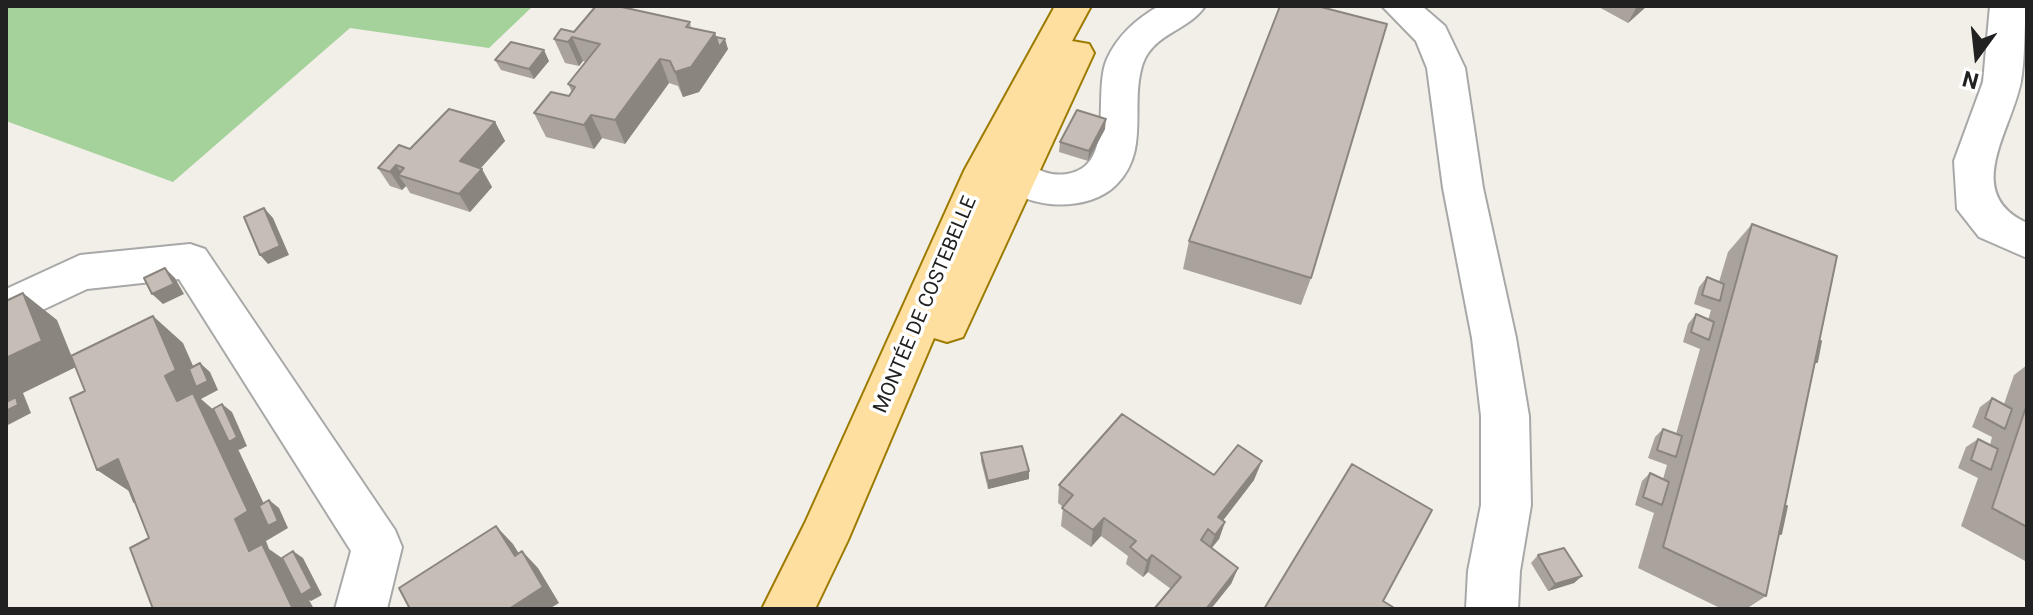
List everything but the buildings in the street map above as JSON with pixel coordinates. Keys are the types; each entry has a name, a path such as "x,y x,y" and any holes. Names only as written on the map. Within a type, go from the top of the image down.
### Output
{"main road":[{"name":"MONTÉE DE COSTEBELLE","path":"788,609 823,540 984,171 1017,104 1073,6"},
{"name":"MONTÉE DE COSTEBELLE","path":"816,609 1098,6"}],"street":[{"path":"1041,66 1038,89 1013,141 1009,158 1018,177 1039,188 1062,191 1085,185 1102,174 1116,153 1121,135 1116,96 1118,77 1126,58 1149,27 1187,6"},
{"path":"1400,6 1432,35 1446,68 1463,188 1494,338 1505,416 1506,505 1484,596"},
{"path":"2008,6 2002,82 1974,161 1978,209 1994,226 2027,241"},
{"path":"6,309 80,272 190,261 377,547 361,609"}],"green space":[{"path":"6,6 533,6 489,48 350,28 173,182 6,121"}]}
